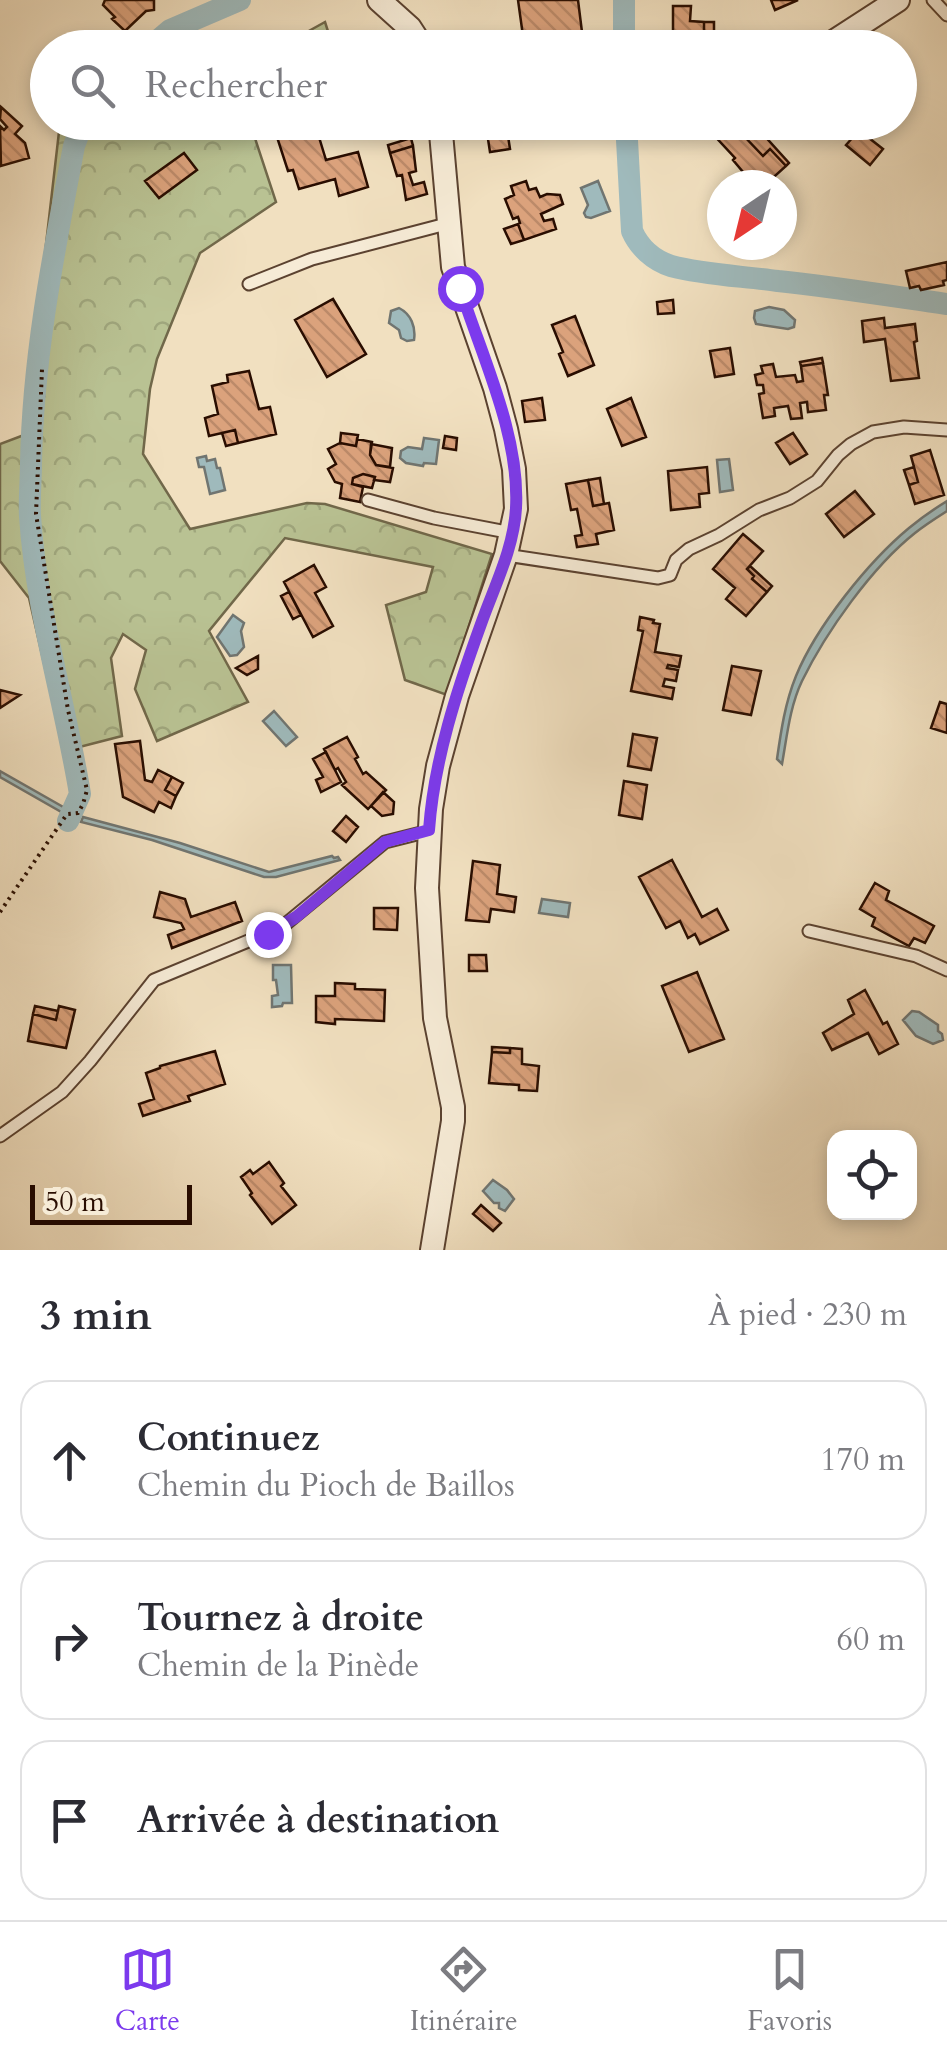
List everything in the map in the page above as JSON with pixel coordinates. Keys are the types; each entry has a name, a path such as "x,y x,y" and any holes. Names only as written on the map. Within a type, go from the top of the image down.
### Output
{"street":[{"path":"379,0 411,30"},
{"path":"852,30 898,0"},
{"path":"432,1250 453,1107 434,1018 427,888 429,830 438,766 457,696 509,544 516,510 514,469 495,388 454,267 442,140"}],"lane":[{"path":"934,0 947,15"},
{"path":"249,284 312,260 450,223"},
{"path":"368,500 509,544 658,578 670,575 676,560 689,549 759,510 790,498 816,480 838,455 873,432 904,428 947,430"},
{"path":"0,1136 62,1092 154,980 282,927 385,842 429,830"},
{"path":"808,930 916,956 947,970"}],"path":[{"path":"0,912 67,814 78,813 87,790 68,710 36,514 42,369"}],"green space":[{"path":"325,22 328,30 311,30"},
{"path":"58,140 256,140 276,202 200,253 157,359 143,454 190,529 307,503 325,504 492,554 447,695 405,680 386,605 426,592 433,567 285,538 209,631 248,702 157,741 135,689 146,650 123,634 111,658 122,736 64,751 29,598 0,561 0,444 24,435"}],"water":[{"path":"598,181 610,211 586,217 588,205 581,188"},
{"path":"769,307 784,310 795,320 794,327 756,324 755,311"},
{"path":"399,308 412,321 414,340 401,338 399,330 389,323 391,311"},
{"path":"424,438 439,440 436,464 423,466 400,458 401,451 408,447 422,449"},
{"path":"206,456 207,461 215,459 225,490 210,494 204,467 199,467 197,458"},
{"path":"729,459 733,490 720,492 717,460"},
{"path":"947,501 947,511 915,533 883,564 851,601 824,642 798,691 782,764 777,759 789,696 816,637 877,559 909,528"},
{"path":"233,615 244,623 244,647 230,656 217,637"},
{"path":"274,711 297,737 286,746 263,721"},
{"path":"0,771 65,808 63,813 0,777"},
{"path":"83,817 269,872 332,856 340,860 264,877 152,840 81,822"},
{"path":"542,899 570,903 568,917 539,913"},
{"path":"273,965 291,965 292,1003 272,1007 272,996 278,995"},
{"path":"912,1011 938,1025 943,1040 933,1044 916,1036 903,1020"},
{"path":"493,1180 514,1199 505,1211 483,1191"}],"building":[{"path":"105,0 154,0 154,10 146,11 124,30 103,5"},
{"path":"518,0 578,0 582,30 522,30"},
{"path":"771,0 798,0 775,10"},
{"path":"673,6 691,6 690,21 704,22 704,30 673,30"},
{"path":"704,22 714,22 714,30 704,30"},
{"path":"1,107 22,126 15,134 25,143 29,158 1,166 0,126 4,130 7,127 0,119"},
{"path":"278,140 320,140 326,160 358,152 368,187 339,196 335,179 299,189 293,170 288,171"},
{"path":"412,140 413,146 390,153 388,145"},
{"path":"488,140 509,140 510,149 490,152"},
{"path":"718,140 748,140 763,156 770,149 786,166 782,170 741,170"},
{"path":"748,140 768,140 789,163 786,166 770,149 763,156"},
{"path":"850,140 872,140 883,149 870,165 846,145"},
{"path":"413,146 416,171 409,173 413,185 424,182 427,194 406,200 402,175 397,176 390,153"},
{"path":"184,153 197,170 159,198 145,181"},
{"path":"526,181 529,190 536,188 540,197 560,195 563,204 541,214 544,221 553,219 556,229 524,240 518,217 513,219 505,199 514,195 511,186"},
{"path":"518,224 524,240 511,244 504,229"},
{"path":"947,262 944,285 910,288 906,271"},
{"path":"333,299 366,354 327,377 295,320"},
{"path":"673,300 674,313 658,314 657,302"},
{"path":"575,316 594,365 568,376 552,325"},
{"path":"884,318 885,328 915,324 919,378 891,381 885,339 864,342 862,321"},
{"path":"730,348 734,374 715,377 710,351"},
{"path":"822,358 823,363 801,366 800,362"},
{"path":"823,363 826,410 808,412 807,402 800,403 802,418 791,419 788,406 774,408 775,416 763,418 759,394 764,393 763,385 757,385 755,375 763,373 761,366 773,364 776,377 795,375 797,382 803,381 801,366"},
{"path":"249,371 259,409 270,407 276,434 238,443 235,430 209,436 205,418 218,414 212,386 228,382 227,375"},
{"path":"542,398 545,420 525,422 522,401"},
{"path":"631,398 646,437 622,446 607,409"},
{"path":"235,430 238,443 226,446 222,433"},
{"path":"341,433 358,435 356,446 340,443"},
{"path":"793,433 807,454 790,464 776,443"},
{"path":"445,436 457,438 456,450 443,448"},
{"path":"357,439 372,442 370,455 376,465 393,468 390,482 363,474 353,478 352,484 363,487 360,502 340,498 342,484 335,482 328,469 336,464 328,449 340,443 356,446"},
{"path":"371,444 392,448 390,467 376,465 370,455"},
{"path":"930,450 944,495 915,504 909,485 918,482 911,456"},
{"path":"707,467 709,493 699,494 700,507 671,510 668,471"},
{"path":"914,467 918,482 909,485 904,470"},
{"path":"363,474 375,477 372,488 352,484 353,478"},
{"path":"600,478 604,504 593,506 588,480"},
{"path":"588,480 593,506 609,503 614,530 596,534 598,544 577,547 575,536 582,535 577,509 571,510 566,484"},
{"path":"855,491 874,514 844,537 826,514"},
{"path":"743,534 763,551 747,569 767,592 746,616 726,599 735,588 713,569"},
{"path":"314,565 326,587 315,593 333,626 313,637 284,582"},
{"path":"750,566 772,586 767,592 752,579 754,576 747,569"},
{"path":"289,592 301,615 293,619 281,596"},
{"path":"640,617 660,624 655,652 681,656 679,667 667,668 678,670 676,681 665,679 663,686 674,688 672,699 631,691 643,631 638,630"},
{"path":"258,656 258,669 247,675 236,668"},
{"path":"732,666 761,671 751,715 723,710"},
{"path":"0,690 20,695 0,708"},
{"path":"940,702 947,704 947,733 931,728"},
{"path":"633,734 657,738 651,770 628,766"},
{"path":"347,737 363,774 366,772 386,790 368,809 342,785 346,782 324,749"},
{"path":"140,741 145,780 152,782 158,770 172,777 165,790 176,796 171,808 159,802 154,812 123,797 115,744"},
{"path":"326,752 341,782 321,792 316,780 323,777 313,759"},
{"path":"172,777 183,783 176,796 165,790"},
{"path":"624,781 647,785 642,819 619,815"},
{"path":"383,792 394,802 393,814 382,816 371,806"},
{"path":"346,816 358,827 346,842 333,831"},
{"path":"672,860 702,917 717,909 728,930 700,944 695,934 688,938 680,921 666,928 639,877"},
{"path":"473,861 500,865 497,894 516,897 514,912 491,909 489,922 466,920"},
{"path":"875,883 889,891 886,900 934,926 925,943 914,938 909,946 872,926 875,918 860,909"},
{"path":"160,892 185,899 191,917 235,902 242,921 172,948 168,935 184,929 181,923 154,917"},
{"path":"374,908 398,908 397,930 374,929"},
{"path":"469,955 486,955 487,971 469,971"},
{"path":"697,972 724,1039 689,1052 662,986"},
{"path":"335,983 355,984 355,989 385,990 384,1021 316,1022 316,996 335,996"},
{"path":"865,990 898,1044 879,1054 868,1033 832,1050 823,1033 854,1014 848,1000"},
{"path":"35,1006 58,1011 56,1020 33,1014"},
{"path":"59,1006 75,1010 66,1048 28,1041 33,1014 56,1020"},
{"path":"492,1047 510,1048 510,1053 492,1052"},
{"path":"510,1048 522,1049 522,1064 539,1066 537,1091 489,1083 492,1052 510,1053"},
{"path":"215,1051 225,1084 188,1096 190,1101 143,1116 139,1104 154,1099 146,1073"},
{"path":"269,1162 296,1205 272,1224 241,1177 250,1170 253,1174"},
{"path":"481,1205 501,1223 493,1231 473,1214"}],"waterway":[{"path":"170,30 240,0"},
{"path":"624,0 624,30"},
{"path":"68,821 80,794 38,586 30,503 40,343 76,140"},
{"path":"627,140 632,231 643,248 658,260 697,271 947,304"}],"route":[{"path":"268,934 296,917 385,842 429,830 444,743 506,555 516,510 514,469 506,430 460,288"}]}
